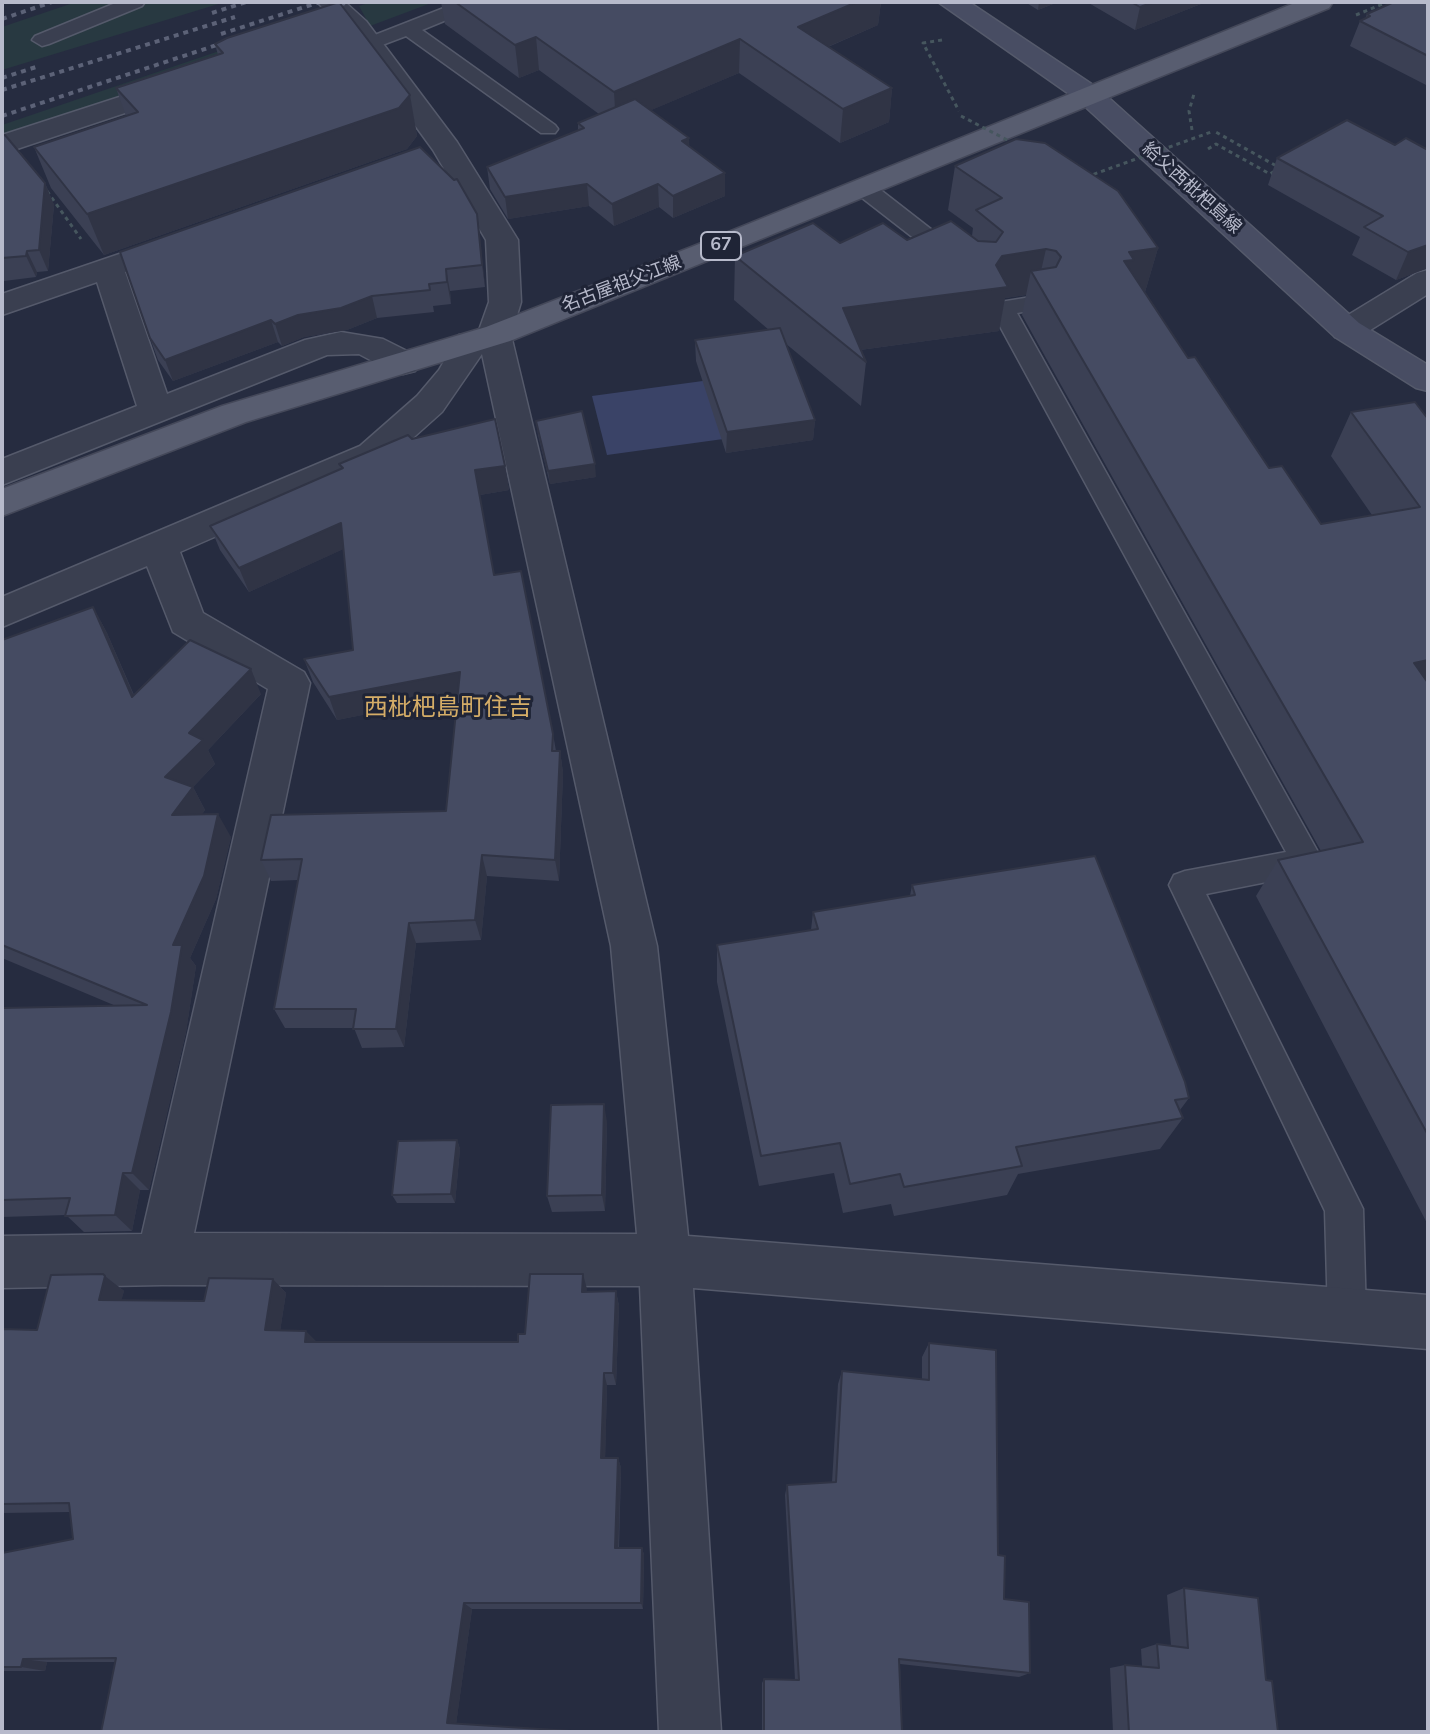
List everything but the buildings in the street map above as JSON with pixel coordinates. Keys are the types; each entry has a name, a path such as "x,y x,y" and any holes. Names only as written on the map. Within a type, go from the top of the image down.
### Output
{"main road":[{"name":"給父西枇杷島線","path":"951,2 1089,95 1347,330 1428,380"},
{"name":"名古屋祖父江線","path":"2,503 111,459 263,404 482,339 865,189 1089,95 1332,11"}],"street":[{"path":"2,613 373,454 416,420 456,375 505,302 502,240 433,153 363,36 330,2"},
{"path":"327,37 363,36"},
{"path":"7,143 210,76"},
{"path":"2,305 212,231"},
{"path":"106,269 156,412"},
{"path":"1347,330 1428,280"},
{"path":"482,339 634,946 665,1260 690,1732"},
{"path":"2,473 317,347 339,341 371,344 403,363"},
{"path":"159,546 187,622 290,683 162,1259"},
{"path":"2,1262 162,1259 665,1260 1428,1322"}],"lane":[{"path":"42,40 135,2"},
{"path":"363,36 407,28 454,10"},
{"path":"407,28 548,129"},
{"path":"865,189 969,269"},
{"path":"1037,303 1002,308 1307,861 1185,885 1344,1209 1347,1316"}],"path":[{"path":"1332,11 1388,2"},
{"path":"923,43 935,73 944,78 961,116 1014,144"},
{"path":"1195,92 1189,111 1189,126 1197,138"},
{"path":"1091,187 1081,179 1214,131 1280,168 1270,174 1216,144 1205,150 1209,155"},
{"path":"7,143 106,269"}],"shaded area":[{"path":"76,2 225,2 2,70 2,27"},
{"path":"371,2 434,2 370,26 359,6"},
{"path":"316,18 326,31 2,138 2,125"}],"water":[{"path":"747,375 767,433 607,455 592,396"}],"railway":[{"path":"2,19 52,2"},
{"path":"212,13 246,2"},
{"path":"221,34 320,2"},
{"path":"321,11 348,2"},
{"path":"2,90 235,17"},
{"path":"2,116 238,38"},
{"path":"2,78 36,67"}],"district":[{"name":"西枇杷島町住吉","path":"448,709"}]}
